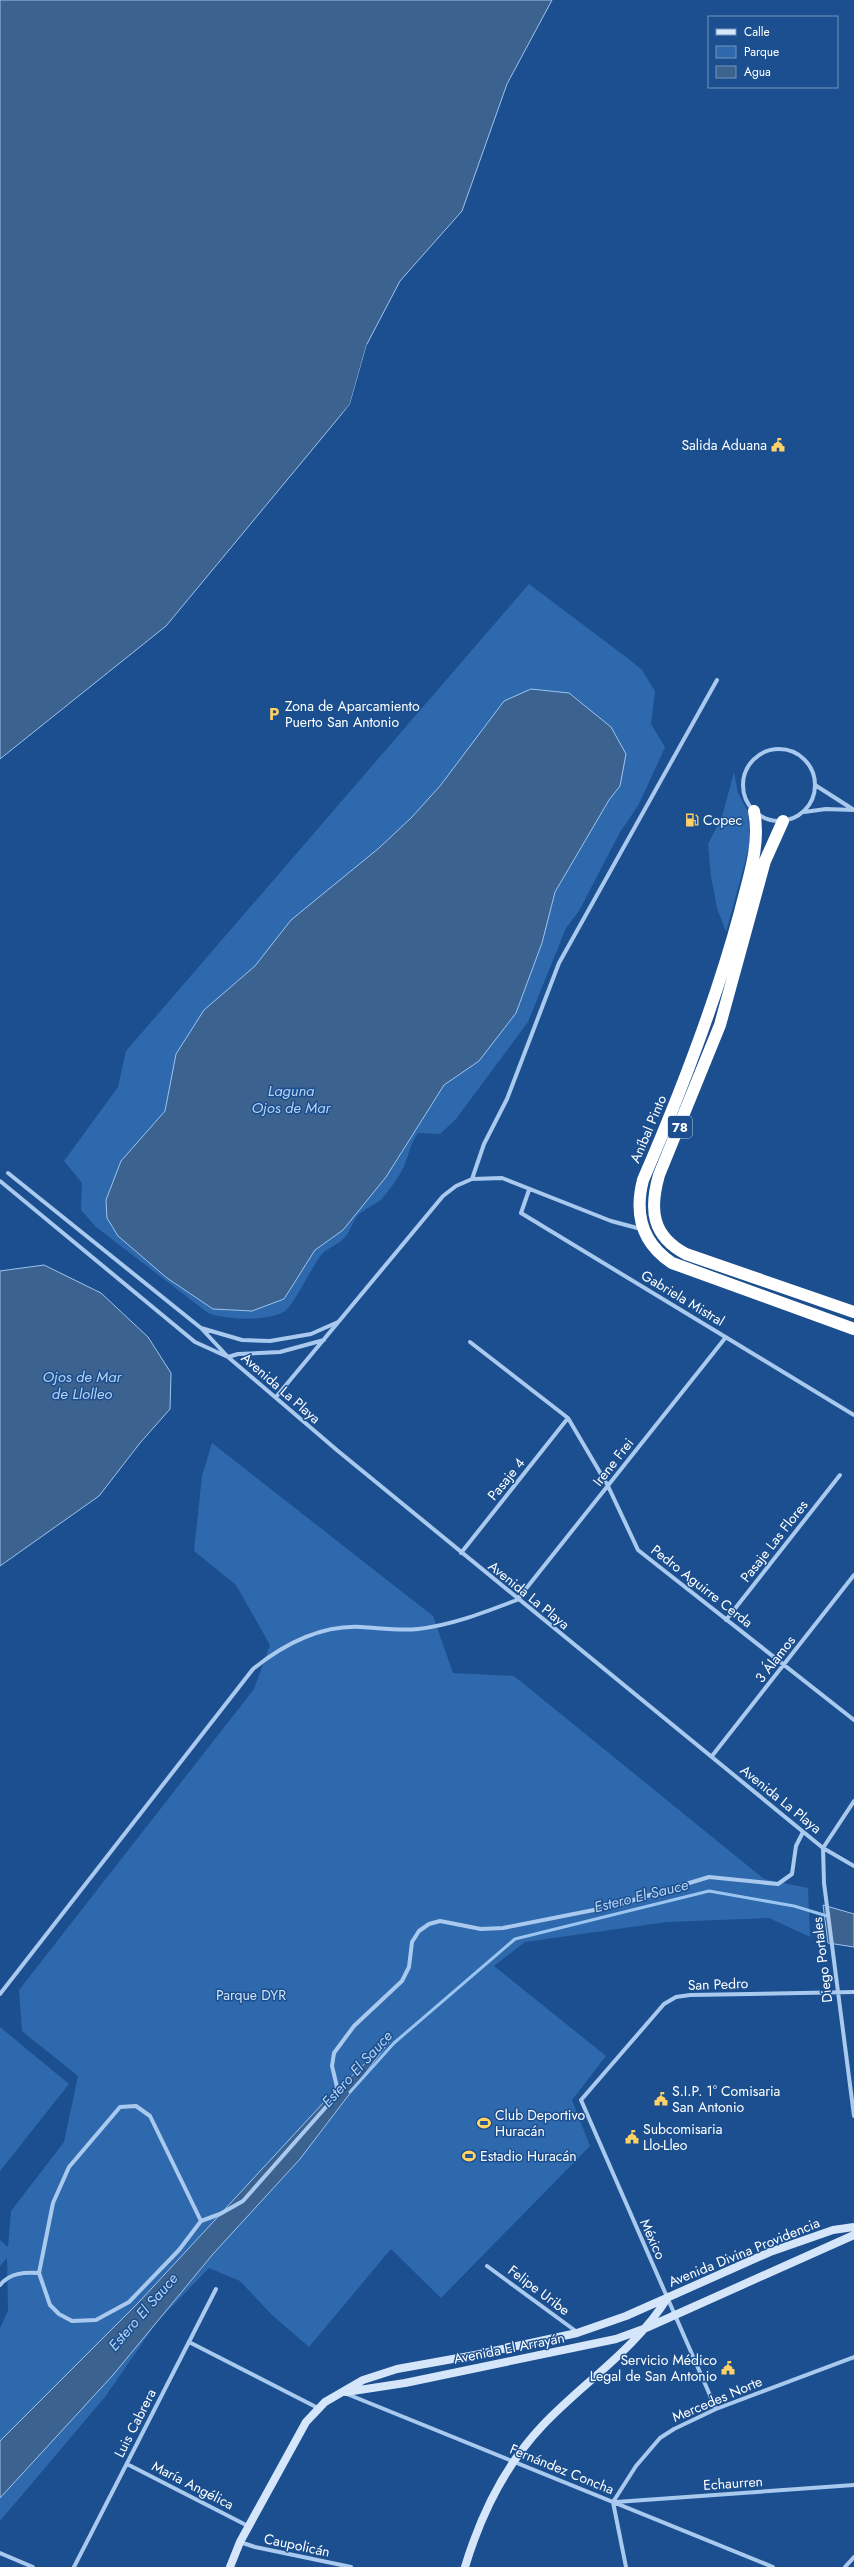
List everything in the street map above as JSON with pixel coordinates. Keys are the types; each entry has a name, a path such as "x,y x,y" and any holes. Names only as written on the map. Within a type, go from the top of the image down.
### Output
{"highway":[{"name":"Aníbal Pinto","path":"754,811 756,847 726,963 693,1060 643,1180 639,1210 642,1229 657,1251 681,1267 854,1329"},
{"name":"Aníbal Pinto","path":"782,821 765,861 720,1025 654,1192 654,1216 660,1231 671,1245 686,1254 854,1312"},
{"path":"642,1229 660,1231"}],"street":[{"path":"472,1179 484,1144 507,1099 559,963 717,680"},
{"path":"804,812 812,799 815,785 811,769 801,757 780,750 766,752 753,760 744,779 746,800 754,811 767,819 782,821 804,812 826,809 854,810"},
{"path":"815,785 854,810"},
{"path":"8,1173 201,1328 228,1337 270,1341 311,1334 340,1321"},
{"path":"276,1397 443,1196 456,1186 472,1179 502,1178 611,1221 642,1229"},
{"path":"0,1181 196,1342 228,1357 238,1354 280,1352 325,1339"},
{"name":"Gabriela Mistral","path":"530,1190 521,1213 854,1415"},
{"name":"Avenida La Playa","path":"201,1328 228,1357 338,1452 517,1600 712,1756 823,1848 854,1866"},
{"name":"Irene Frei","path":"517,1600 726,1337"},
{"name":"Pedro Aguirre Cerda","path":"470,1342 568,1418 608,1486 638,1550 854,1720"},
{"name":"Pasaje 4","path":"460,1553 568,1418"},
{"name":"Pasaje Las Flores","path":"726,1620 840,1475"},
{"name":"3 Álamos","path":"712,1756 785,1665 854,1575"},
{"path":"0,1994 253,1669 264,1660 294,1642 330,1630 360,1627 397,1630 433,1627 466,1619 517,1600"},
{"path":"823,1848 854,1801"},
{"path":"201,2221 150,2116 136,2106 120,2108 75,2159 60,2184 53,2203 39,2273 47,2300 59,2314 79,2322 96,2320 129,2302 179,2250 201,2221 220,2214 243,2201 333,2100 337,2087 332,2066 334,2053 354,2026 402,1981 409,1967 412,1942 424,1927 440,1921 481,1929 503,1928 614,1906 709,1877 778,1884 792,1874 796,1846 804,1832"},
{"name":"Diego Portales","path":"823,1848 824,1883 834,1974 854,2116"},
{"name":"San Pedro","path":"581,2100 658,2010 676,1998 836,1991 854,1992"},
{"name":"México","path":"581,2100 716,2408"},
{"name":"Avenida Divina Providencia","path":"668,2298 770,2252 833,2230 854,2227"},
{"name":"Avenida Divina Providencia","path":"675,2313 854,2235"},
{"name":"Felipe Uribe","path":"487,2266 577,2333"},
{"path":"0,2285 6,2278 12,2275 39,2273"},
{"name":"Luis Cabrera","path":"74,2567 216,2289"},
{"path":"465,2567 485,2512 512,2461 543,2425 646,2328 668,2298"},
{"name":"Avenida El Arrayán","path":"230,2567 248,2526 306,2422 318,2408 343,2392 363,2380 385,2372 475,2355 577,2333 626,2316 668,2298"},
{"name":"Avenida El Arrayán","path":"343,2392 405,2383 600,2344 646,2328 675,2313"},
{"path":"189,2342 318,2408"},
{"name":"Mercedes Norte","path":"613,2502 636,2466 660,2438 691,2420 716,2408 854,2357"},
{"name":"Fernández Concha","path":"343,2392 773,2567"},
{"name":"María Angélica","path":"127,2464 248,2526"},
{"name":"Echaurren","path":"613,2502 854,2485"},
{"path":"613,2502 626,2567"},
{"name":"Caupolicán","path":"240,2542 255,2547 351,2567"},
{"path":"0,2553 33,2567"},
{"path":"845,2567 854,2557"}],"green space":[{"name":"Laguna Ojos de Mar","path":"529,584 642,670 655,691 651,724 665,747 639,804 619,834 579,911 566,928 528,1022 456,1119 440,1134 418,1133 403,1168 388,1192 380,1201 357,1216 343,1240 321,1255 293,1302 285,1311 278,1315 247,1319 225,1317 208,1313 96,1227 81,1210 82,1183 64,1161 118,1087 126,1051"},
{"path":"734,772 738,793 748,812 750,844 726,932 717,908 711,876 708,844 722,817"},
{"name":"Parque DYR","path":"212,1443 433,1616 453,1673 514,1676 764,1879 808,1888 810,1937 769,1918 667,1922 525,1942 494,1966 606,2056 572,2100 590,2146 441,2298 391,2249 309,2347 272,2315 240,2281 209,2268 157,2322 105,2397 0,2521 0,2328 8,2311 7,2258 0,2266 0,2240 8,2247 11,2211 64,2142 78,2076 22,2031 19,1990 254,1689 270,1645 236,1585 194,1551 202,1476"},
{"path":"0,2027 69,2084 0,2171"}],"water":[{"path":"0,0 552,0 507,84 462,211 400,281 367,344 350,404 166,626 0,759"},
{"name":"Laguna Ojos de Mar","path":"531,689 569,693 611,727 626,754 620,786 609,800 555,892 542,943 516,1013 479,1061 444,1085 386,1177 343,1230 315,1250 284,1299 252,1311 213,1309 167,1278 118,1236 107,1218 106,1200 121,1161 165,1111 176,1054 204,1010 255,966 291,920 379,848 411,818 440,786 504,701"},
{"name":"Ojos de Mar de Llolleo","path":"44,1265 101,1293 148,1337 171,1373 170,1409 140,1443 99,1496 0,1566 0,1271"},
{"path":"823,1905 854,1914 854,1947 828,1943"},
{"path":"392,2038 300,2159 213,2254 113,2375 0,2498 0,2441 140,2301 324,2102"}],"pier":[{"path":"367,344 369,345 352,405 322,441 350,404"}],"waterway":[{"name":"Estero El Sauce","path":"350,2092 394,2043 515,1939 709,1891 794,1906 827,1916"}],"place":[{"name":"Salida Aduana","path":"778,445"},
{"name":"Zona de Aparcamiento Puerto San Antonio","path":"274,714"},
{"name":"Copec","path":"692,820"},
{"name":"S.I.P. 1° Comisaria San Antonio","path":"661,2099"},
{"name":"Club Deportivo Huracán","path":"484,2123"},
{"name":"Subcomisaria Llo-Lleo","path":"632,2137"},
{"name":"Estadio Huracán","path":"469,2156"},
{"name":"Servicio Médico Legal de San Antonio","path":"728,2368"}]}
